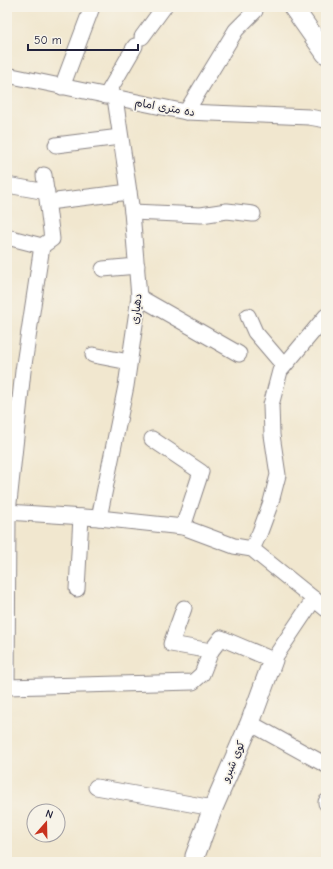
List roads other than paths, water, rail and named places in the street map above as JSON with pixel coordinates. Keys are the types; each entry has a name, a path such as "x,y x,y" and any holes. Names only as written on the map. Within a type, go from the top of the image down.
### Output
{"street":[{"path":"62,87 92,7"},
{"path":"110,97 139,42 164,7"},
{"path":"293,7 326,54"},
{"path":"186,112 236,30 254,11"},
{"name":"ده متری امام","path":"7,75 186,112 309,117 326,120"},
{"name":"دهیاری","path":"99,518 126,386 139,297 132,212 120,137 110,97"},
{"path":"56,145 120,137"},
{"path":"44,175 52,239 42,246 23,370 8,512 7,687 193,682 202,674 211,651 222,638 274,660 314,599"},
{"path":"7,185 47,197 129,192"},
{"path":"132,212 201,215 226,211 253,214"},
{"path":"7,237 42,246"},
{"path":"103,269 137,266"},
{"path":"139,297 239,354"},
{"path":"248,316 255,332 284,366"},
{"path":"252,548 260,532 271,502 278,475 272,435 271,405 280,372 326,316"},
{"path":"93,355 129,362"},
{"path":"152,439 201,472 183,527"},
{"path":"8,512 99,518 183,527 234,546 252,548 326,609"},
{"path":"77,589 81,517"},
{"path":"184,608 171,644 211,651"},
{"name":"کوی شبرو","path":"195,862 195,856 213,808 250,723 274,660"},
{"path":"250,723 326,765"},
{"path":"96,787 213,808"}]}
